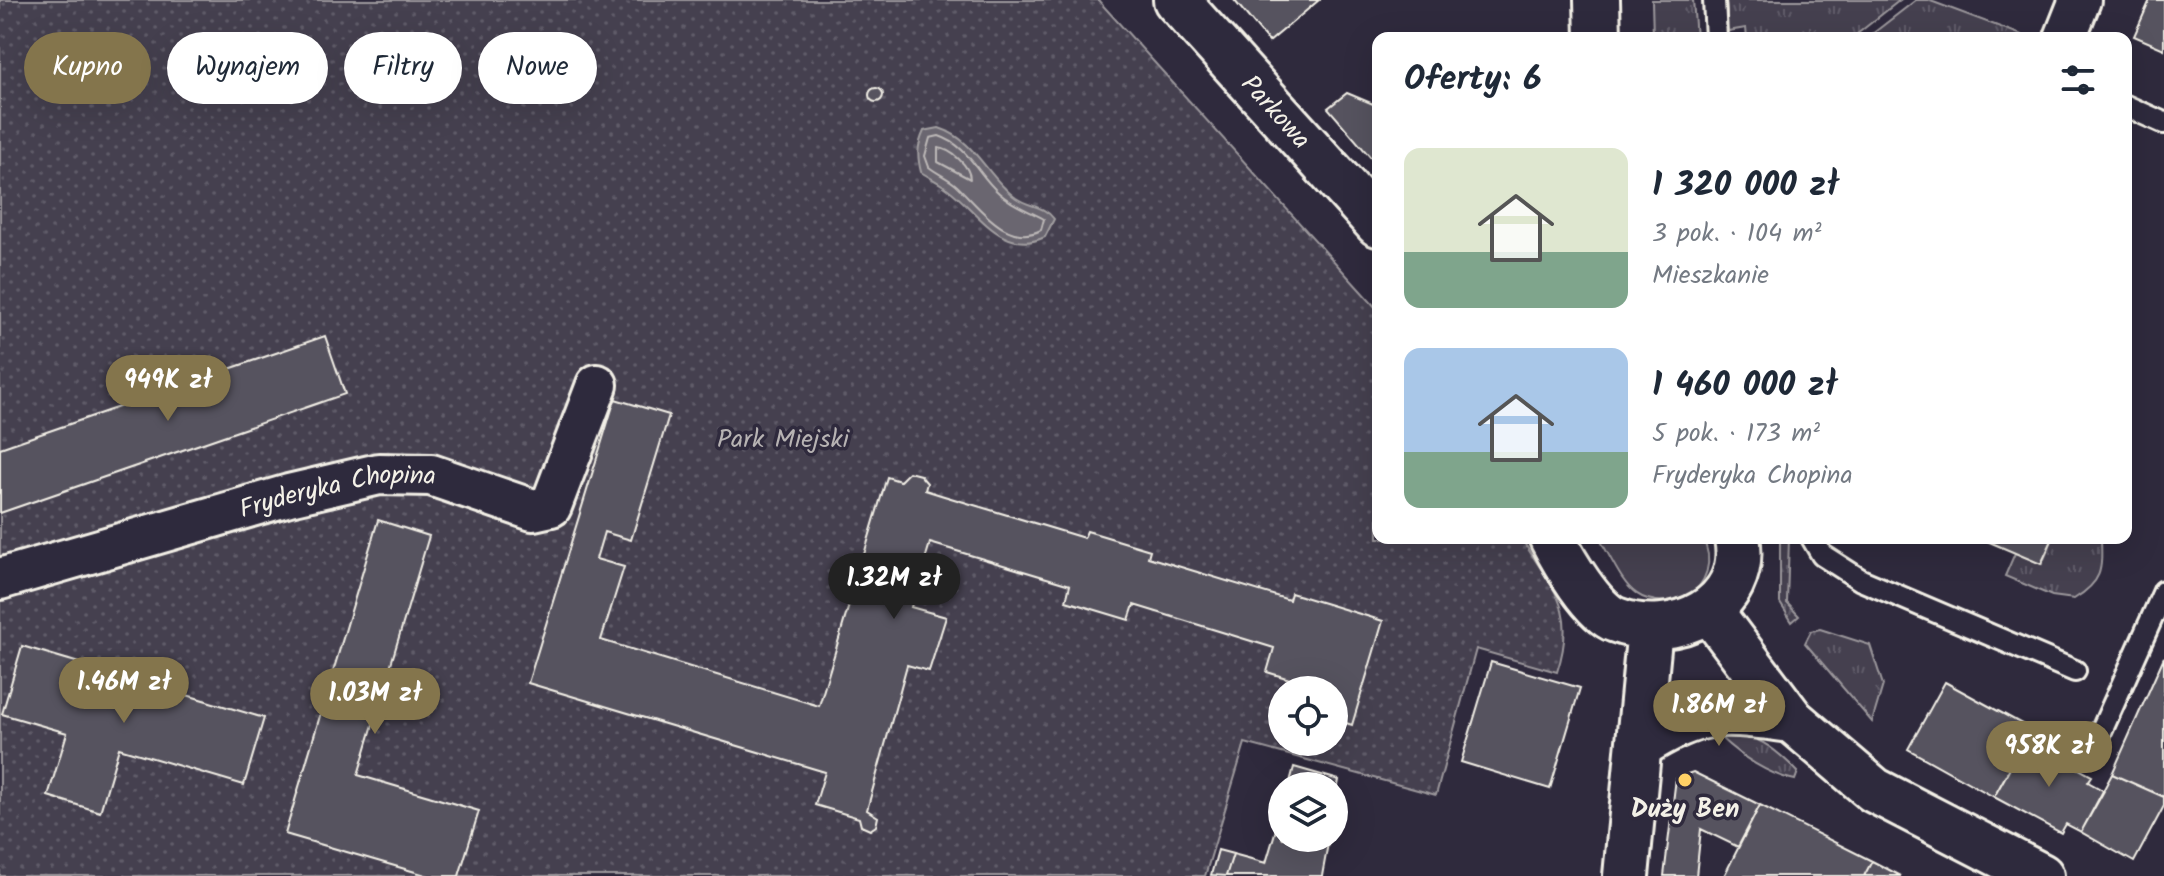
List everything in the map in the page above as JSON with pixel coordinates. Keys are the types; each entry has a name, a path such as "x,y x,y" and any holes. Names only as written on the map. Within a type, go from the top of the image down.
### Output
{"street":[{"name":"Parkowa","path":"1176,0 1372,217"},
{"path":"1597,0 1598,32"},
{"path":"2067,32 2080,0"},
{"name":"Fryderyka Chopina","path":"0,579 289,495 379,474 431,475 533,510 551,506 597,385"},
{"path":"1556,544 1591,598 1613,620 1650,628 1684,623 1710,611 1722,601 1735,573 1737,544"},
{"path":"1710,611 1792,720 1874,790 2041,876"},
{"path":"1626,876 1650,628"},
{"path":"1639,746 1679,722 1704,714 1733,713 1792,720"}],"lane":[{"path":"1714,0 1716,32"},
{"path":"2132,109 2164,123"},
{"path":"1816,544 1822,555 1861,580 2075,671"},
{"path":"2096,743 2164,591"}],"green space":[{"name":"Park Miejski","path":"0,0 1098,0 1372,303 1372,544 1525,544 1552,586 1563,615 1563,650 1557,672 1476,649 1436,795 1293,756 1348,756 1348,676 1268,676 1268,749 1245,743 1205,876 0,876"},
{"path":"1652,0 1693,0 1696,32 1653,32"},
{"path":"1726,0 1900,0 1860,32 1746,32 1746,28 1728,31"},
{"path":"1916,0 1928,0 2014,32 1875,32"},
{"path":"1602,544 1706,546 1707,572 1699,587 1685,599 1666,602 1651,600 1640,596 1622,578"},
{"path":"1780,544 1789,544 1787,603 1799,616 1792,622 1780,603"},
{"path":"2050,544 2101,544 2099,574 2084,593 2074,599 2052,596 2005,576 2015,553 2042,564"},
{"path":"1820,629 1870,645 1883,685 1872,722 1805,643 1811,631"},
{"path":"1720,728 1754,738 1771,748 1798,772 1795,780 1775,774 1746,758 1721,738"}],"water":[{"path":"939,128 972,150 1016,198 1041,209 1054,219 1045,237 1030,242 1003,236 948,189 921,172 918,151 924,131"}],"building":[{"path":"1234,0 1319,0 1269,42"},
{"path":"2150,0 2164,0 2164,49 2134,36"},
{"path":"876,88 883,95 876,102 869,95"},
{"path":"1347,93 1372,103 1372,159 1328,108"},
{"path":"325,336 345,394 0,513 0,448"},
{"path":"615,399 669,415 631,540 604,532 596,559 624,567 601,640 819,706 887,477 900,481 909,472 920,475 927,483 925,490 944,496 1084,538 1087,531 1150,550 1148,557 1289,600 1291,593 1383,621 1352,725 1348,724 1348,676 1280,676 1267,672 1274,648 1134,605 1129,620 1066,601 1070,585 930,543 911,607 946,617 929,671 907,665 867,810 878,817 876,826 870,830 861,826 859,818 815,805 825,772 528,683"},
{"path":"378,520 429,536 358,775 479,811 459,876 429,876 285,834"},
{"path":"1994,544 2050,544 2041,564"},
{"path":"22,646 264,718 244,785 119,748 100,812 48,796 67,733 2,714"},
{"path":"2164,657 2164,797 2112,774"},
{"path":"1491,662 1580,688 1550,789 1461,762"},
{"path":"1945,682 2031,729 1994,797 1908,749"},
{"path":"2026,740 2092,776 2088,782 2104,791 2081,832 2066,824 2061,833 1994,797"},
{"path":"1294,767 1311,772 1293,772"},
{"path":"1693,772 1760,805 1738,847 1701,829 1696,876 1664,876 1676,778"},
{"path":"2112,774 2164,797 2164,806 2134,862 2081,832"},
{"path":"1760,805 1872,861 1864,876 1724,876"},
{"path":"1218,850 1233,854 1226,876 1211,875"},
{"path":"1269,852 1326,852 1322,876 1226,876 1233,854 1266,863"},
{"path":"1872,861 1901,876 1864,876"}],"place":[{"name":"Duży Ben","path":"1685,780"}]}
